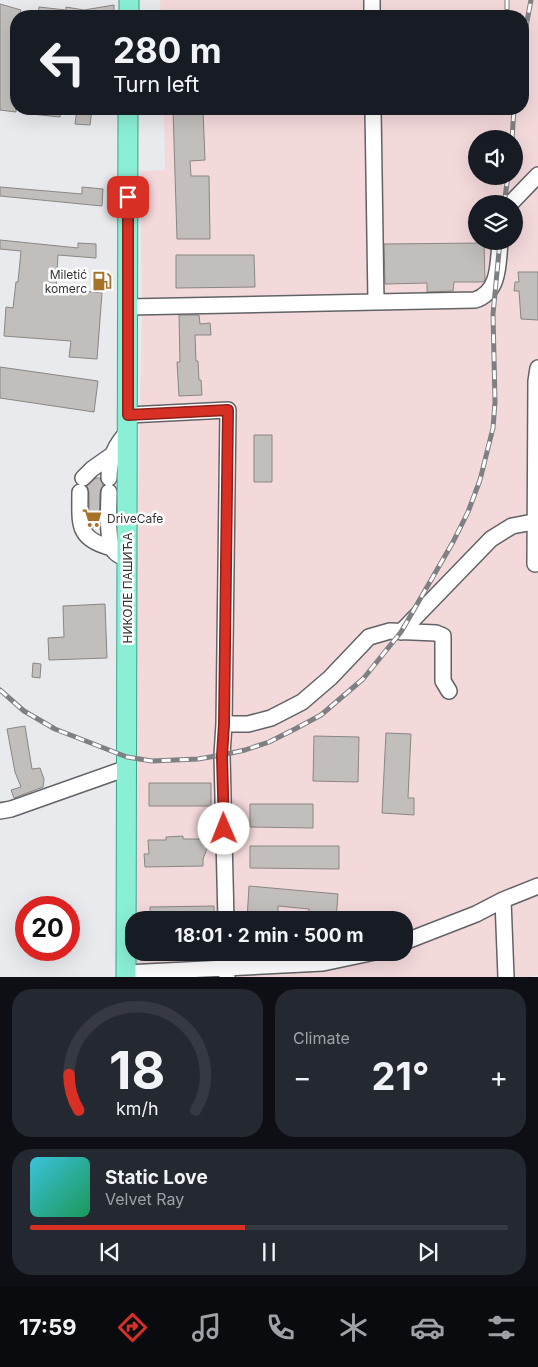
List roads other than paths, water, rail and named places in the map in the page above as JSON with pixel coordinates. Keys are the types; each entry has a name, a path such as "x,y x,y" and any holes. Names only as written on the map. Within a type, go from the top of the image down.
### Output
{"main road":[{"name":"НИКОЛЕ ПАШИЋА","path":"126,975 127,768 120,554 128,423 128,115"}],"street":[{"path":"373,115 376,302"},
{"path":"519,195 538,175"},
{"path":"128,307 475,300 483,298 490,290 497,276 499,250"},
{"path":"535,564 537,521 536,381 538,368"},
{"path":"120,554 109,533 109,485 112,455 128,423 228,410 222,756 226,911"},
{"path":"112,455 92,469 82,485 80,521 83,532 93,541 120,554"},
{"path":"401,632 491,539 512,526 537,521"},
{"path":"224,724 248,724 271,718 302,702 330,678 369,637 390,631 436,633 443,636 443,682 449,691"},
{"path":"0,811 127,768"},
{"path":"413,938 476,914 503,900 538,886"},
{"path":"503,900 506,977"},
{"path":"126,975 227,972 332,961"}],"railway":[{"path":"507,0 507,10"},
{"path":"529,11 531,0"},
{"path":"513,130 514,115"},
{"path":"505,195 507,185"},
{"path":"0,690 24,711 55,729 127,757 152,761 198,759 245,750 269,742 321,715 363,679 401,632 453,542 468,512 480,480 493,428 495,402 493,314 499,250"}],"place":[{"name":"Miletić komerc","path":"102,281"},
{"name":"DriveCafe","path":"92,518"}]}
